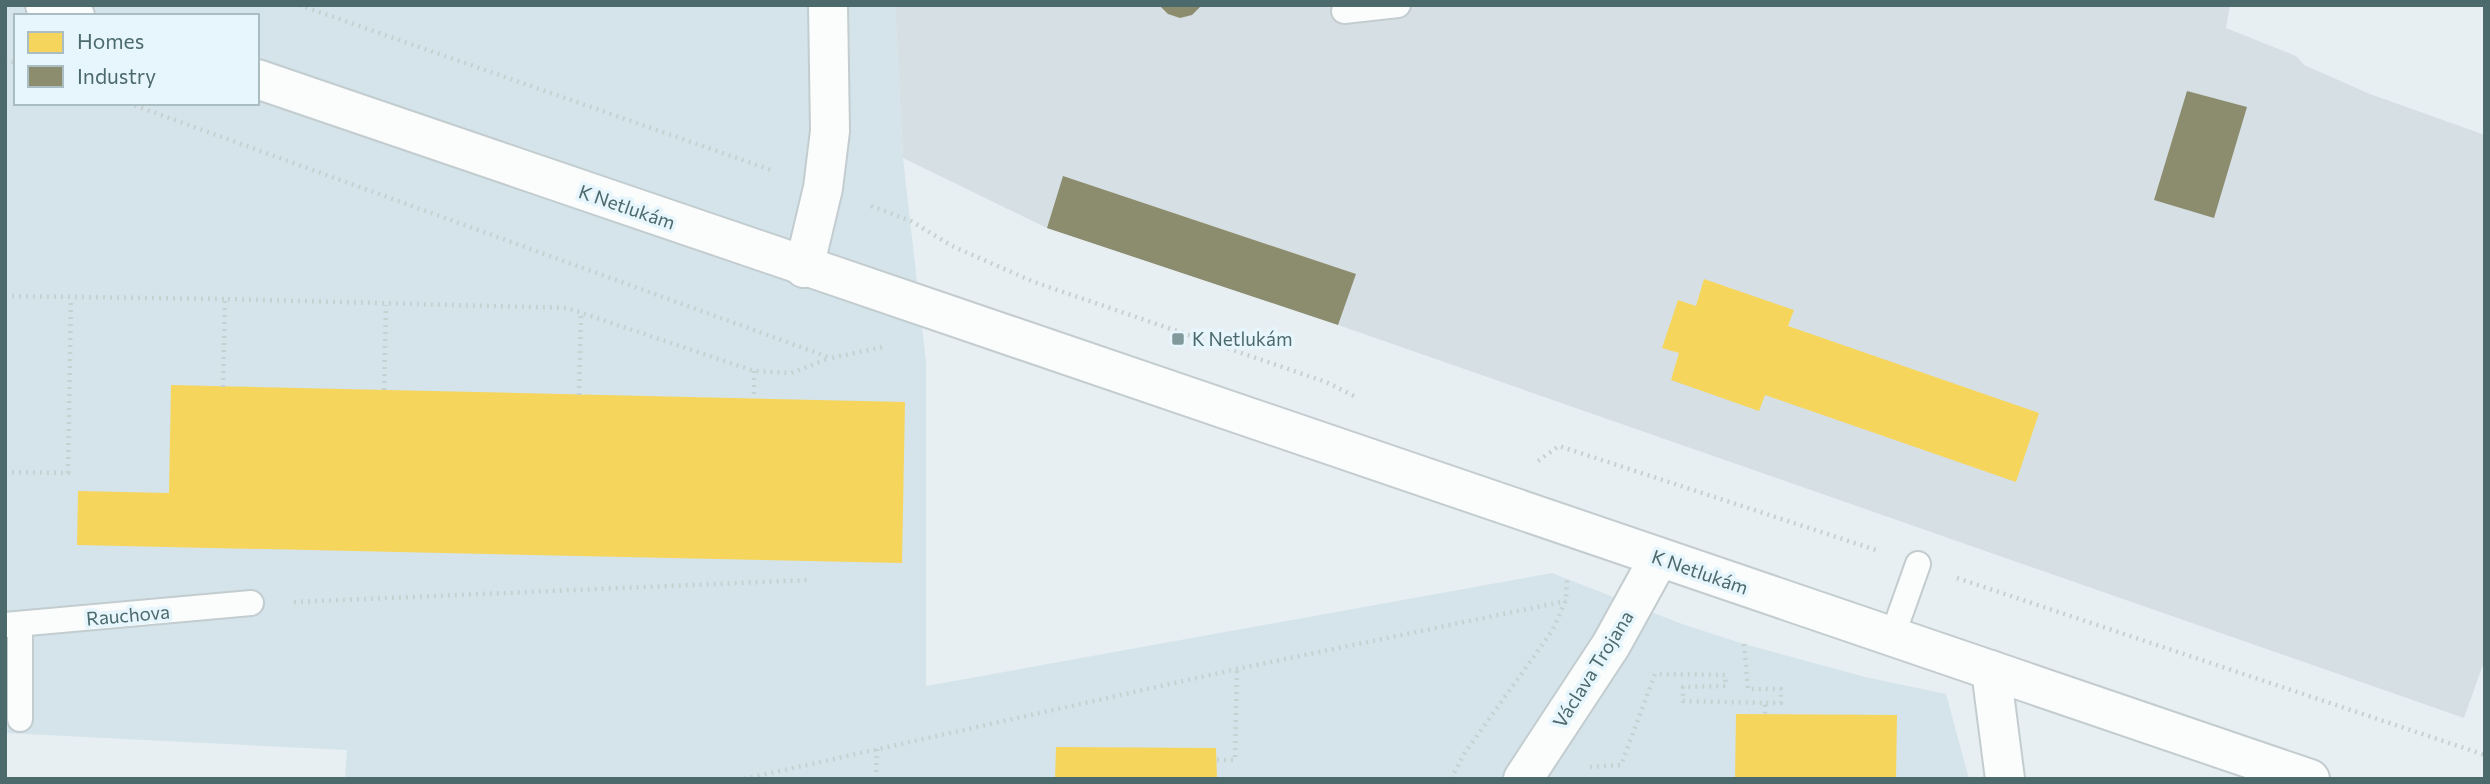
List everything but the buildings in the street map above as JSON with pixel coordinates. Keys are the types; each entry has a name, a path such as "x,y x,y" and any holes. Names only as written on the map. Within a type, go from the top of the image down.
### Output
{"street":[{"path":"45,5 70,14"},
{"path":"804,268 823,188 830,131 828,5"},
{"name":"K Netlukám","path":"259,80 804,268 2310,779"},
{"name":"Václava Trojana","path":"1523,779 1611,645 1660,558"},
{"path":"1991,670 2005,779"}],"lane":[{"path":"1344,11 1398,5"},
{"path":"1892,638 1918,564"},
{"name":"Rauchova","path":"13,625 251,603"},
{"path":"13,625 20,719"}],"path":[{"path":"299,5 911,220 952,246 1034,282 1326,383 1362,400"},
{"path":"134,105 831,358"},
{"path":"5,296 567,308 754,371 792,373 831,358 891,345"},
{"path":"5,472 68,473 71,298"},
{"path":"223,387 225,299"},
{"path":"384,390 386,305"},
{"path":"579,395 581,313"},
{"path":"754,371 754,399"},
{"path":"1532,465 1559,446 2485,755"},
{"path":"1451,779 1464,754 1552,631 1566,600 1567,574"},
{"path":"251,603 808,580"},
{"path":"744,779 1237,668 1566,600"},
{"path":"1587,768 1621,765 1656,674 1725,675 1726,686 1683,687 1683,701 1781,703 1780,689 1748,689 1744,644"},
{"path":"1217,760 1235,760 1237,668"},
{"path":"1765,703 1765,714"},
{"path":"876,779 877,748"}],"shaded area":[{"path":"5,5 895,5 903,158 926,362 926,686 1552,573 1682,624 1744,644 1865,677 1946,694 1969,779 345,779 347,750 5,733"},
{"path":"895,5 2230,5 2226,28 2296,56 2304,65 2370,94 2485,135 2485,659 2464,718 1338,325 1047,228 903,158"}],"place":[{"name":"K Netlukám","path":"1178,339"}]}
